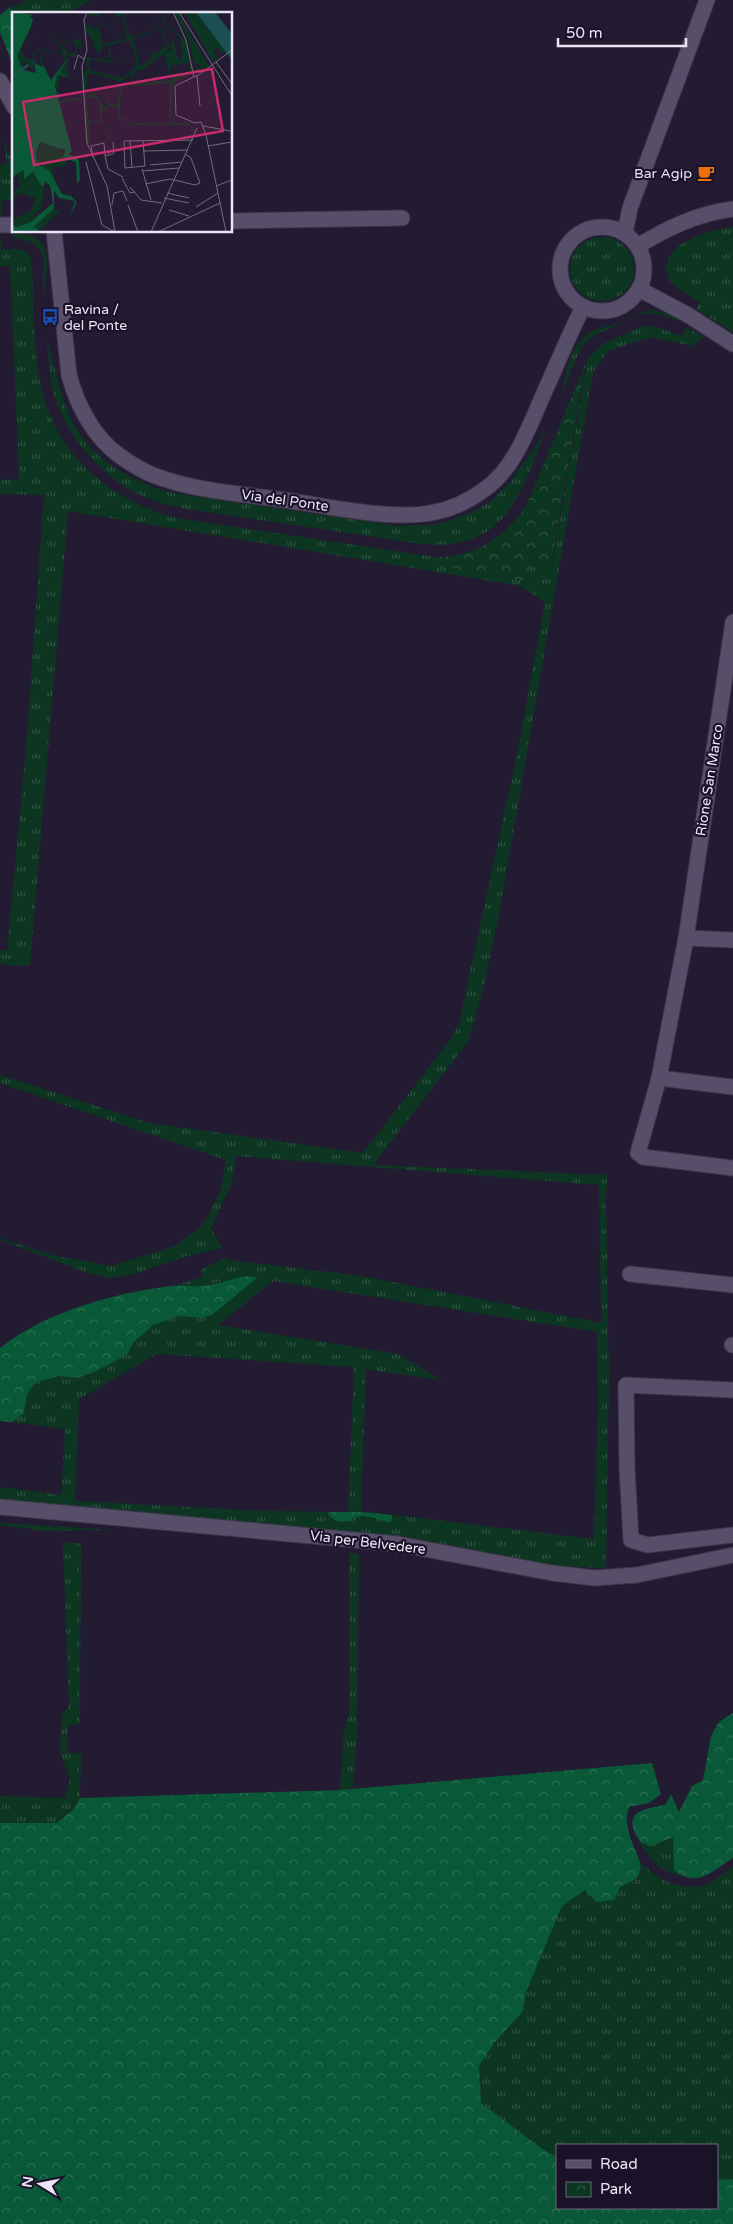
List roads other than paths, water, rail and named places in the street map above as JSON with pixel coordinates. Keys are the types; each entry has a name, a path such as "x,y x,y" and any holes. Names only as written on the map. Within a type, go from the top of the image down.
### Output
{"street":[{"path":"626,233 630,208 707,0"},
{"path":"0,81 12,103"},
{"path":"638,246 666,229 691,218 733,209"},
{"path":"232,221 402,218"},
{"path":"607,226 626,233 638,246 643,260 644,274 639,289 628,302 608,311 595,311 583,307 570,298 560,279 560,260 564,250 574,237 588,228 607,226"},
{"name":"Via del Ponte","path":"54,232 68,375 82,410 105,443 134,465 152,475 173,481 332,507 406,515 430,513 450,508 487,488 504,471 522,443 583,307"},
{"path":"639,289 688,315 733,344"},
{"name":"Rione San Marco","path":"733,622 686,938 659,1078 638,1153 643,1156 733,1168"},
{"path":"686,938 733,940"},
{"path":"659,1078 733,1087"},
{"path":"630,1274 733,1285"},
{"path":"733,1390 626,1385 627,1468 631,1540 648,1545 733,1535"},
{"name":"Via per Belvedere","path":"0,1507 398,1544 552,1573 595,1578 637,1575 733,1555"}],"place":[{"name":"Bar Agip","path":"706,173"},
{"name":"Ravina / del Ponte","path":"50,317"}]}
